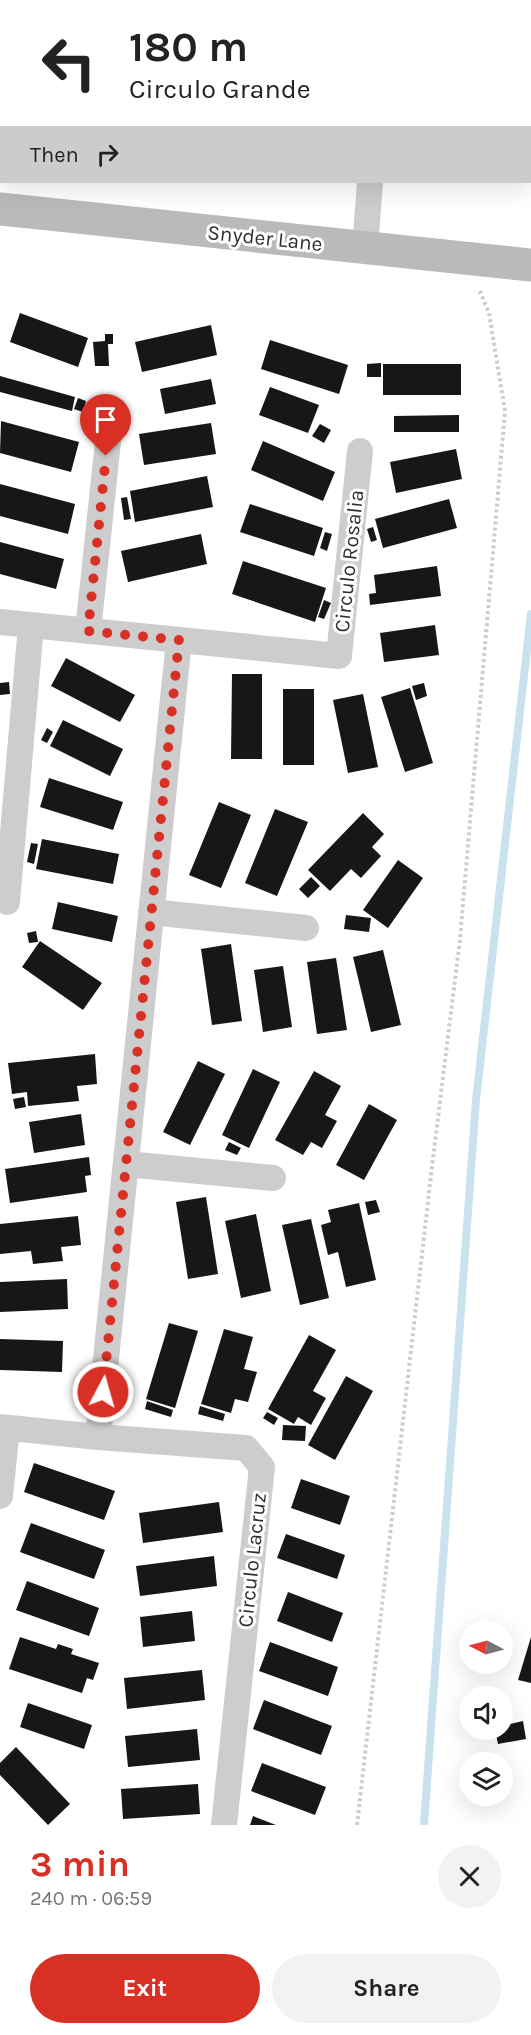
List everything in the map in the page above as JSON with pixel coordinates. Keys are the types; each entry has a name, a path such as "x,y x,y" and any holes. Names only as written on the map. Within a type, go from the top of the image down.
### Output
{"street":[{"path":"365,249 370,183"},
{"name":"Snyder Lane","path":"0,209 519,264"},
{"path":"88,631 111,413"},
{"name":"Circulo Rosalia","path":"179,640 339,656 360,451"},
{"path":"0,622 179,640 98,1437"},
{"path":"7,902 32,625"},
{"path":"151,912 306,928"},
{"path":"126,1164 273,1179"},
{"path":"0,1496 3,1428"},
{"name":"Circulo Lacruz","path":"3,1428 246,1448 262,1467 224,1825"}],"path":[{"path":"357,1825 460,939 505,411 489,313 465,259"}],"building":[{"path":"20,313 88,338 78,367 10,342"},
{"path":"211,325 217,355 142,372 135,342"},
{"path":"105,334 113,334 113,344 108,344 109,366 95,366 93,342 105,341"},
{"path":"270,340 348,365 339,394 261,369"},
{"path":"381,363 381,377 367,377 367,364"},
{"path":"383,364 461,364 461,395 383,395"},
{"path":"0,376 75,397 72,411 0,392"},
{"path":"211,379 216,404 165,414 160,389"},
{"path":"270,387 319,405 308,433 259,415"},
{"path":"78,398 86,401 83,412 74,409"},
{"path":"459,415 459,432 394,432 394,416"},
{"path":"1,421 79,442 71,472 0,453"},
{"path":"211,423 216,454 144,465 139,434"},
{"path":"320,424 331,430 324,443 312,436"},
{"path":"263,441 335,472 323,501 251,470"},
{"path":"456,449 462,479 396,493 390,462"},
{"path":"207,476 213,507 135,522 130,491"},
{"path":"0,484 75,504 68,534 0,516"},
{"path":"127,497 131,519 124,520 121,498"},
{"path":"449,499 457,528 383,548 375,519"},
{"path":"250,504 323,528 314,556 240,532"},
{"path":"373,527 377,540 371,542 367,529"},
{"path":"325,532 332,534 327,551 320,548"},
{"path":"201,534 207,564 128,582 121,551"},
{"path":"0,542 64,559 56,589 0,574"},
{"path":"243,561 326,588 315,622 232,594"},
{"path":"437,566 441,596 370,605 369,594 376,593 374,575"},
{"path":"324,600 331,603 324,619 318,617"},
{"path":"435,625 439,655 384,662 380,633"},
{"path":"66,658 135,695 120,722 51,686"},
{"path":"232,674 262,674 262,759 231,759"},
{"path":"9,682 10,694 0,695 0,683"},
{"path":"424,683 427,696 416,700 412,686"},
{"path":"410,688 433,763 405,772 381,697"},
{"path":"283,689 314,689 314,765 283,765"},
{"path":"363,694 378,767 348,773 333,700"},
{"path":"63,720 123,749 110,776 50,746"},
{"path":"47,728 53,732 47,743 41,740"},
{"path":"49,778 123,802 113,830 40,807"},
{"path":"219,802 251,815 221,888 189,875"},
{"path":"275,809 308,822 277,896 245,883"},
{"path":"363,813 384,834 372,847 381,856 361,878 351,869 330,891 308,870"},
{"path":"42,839 119,854 113,884 36,869"},
{"path":"31,843 38,844 34,864 27,862"},
{"path":"398,860 423,878 388,928 363,910"},
{"path":"311,877 320,886 308,898 299,889"},
{"path":"58,902 118,916 112,942 52,929"},
{"path":"346,915 371,918 369,932 344,929"},
{"path":"36,931 38,942 29,943 27,933"},
{"path":"40,941 102,983 83,1010 22,967"},
{"path":"231,944 242,1021 212,1025 201,949"},
{"path":"383,950 401,1025 371,1032 353,957"},
{"path":"336,958 347,1030 317,1034 307,962"},
{"path":"283,966 292,1027 263,1032 254,970"},
{"path":"95,1054 97,1084 77,1086 79,1101 28,1106 27,1092 12,1094 8,1063"},
{"path":"198,1061 225,1074 190,1145 163,1132"},
{"path":"253,1069 280,1082 249,1148 222,1135"},
{"path":"314,1071 341,1086 325,1115 337,1121 322,1148 311,1142 303,1155 275,1140"},
{"path":"24,1097 26,1107 15,1109 13,1099"},
{"path":"369,1104 397,1120 364,1180 336,1165"},
{"path":"81,1114 85,1145 34,1153 29,1122"},
{"path":"229,1142 241,1148 237,1155 225,1150"},
{"path":"89,1157 91,1175 85,1176 87,1192 10,1203 5,1169"},
{"path":"206,1197 218,1274 188,1279 176,1202"},
{"path":"376,1200 380,1212 368,1215 365,1202"},
{"path":"359,1203 376,1280 346,1287 338,1252 328,1255 321,1225 331,1222 328,1210"},
{"path":"256,1214 271,1291 241,1298 225,1221"},
{"path":"78,1216 81,1245 61,1247 63,1261 33,1264 31,1251 0,1254 0,1224"},
{"path":"311,1219 329,1298 300,1305 282,1225"},
{"path":"67,1279 68,1309 0,1312 0,1282"},
{"path":"169,1323 198,1331 175,1408 146,1399"},
{"path":"224,1329 253,1337 244,1369 257,1372 248,1402 235,1399 231,1413 201,1404"},
{"path":"309,1335 336,1350 313,1391 326,1398 311,1425 298,1417 294,1424 268,1409"},
{"path":"0,1339 63,1341 62,1372 0,1370"},
{"path":"346,1376 373,1391 335,1460 308,1445"},
{"path":"147,1401 173,1410 171,1417 145,1409"},
{"path":"200,1406 225,1414 223,1421 198,1414"},
{"path":"267,1412 278,1418 274,1425 263,1418"},
{"path":"283,1425 306,1426 305,1441 282,1440"},
{"path":"34,1463 115,1491 104,1520 24,1492"},
{"path":"301,1479 350,1496 340,1525 291,1508"},
{"path":"219,1502 223,1532 143,1543 139,1513"},
{"path":"31,1523 105,1550 94,1579 20,1552"},
{"path":"286,1534 345,1555 337,1579 277,1558"},
{"path":"214,1556 217,1586 140,1596 136,1566"},
{"path":"27,1581 99,1608 89,1636 16,1610"},
{"path":"288,1592 343,1613 332,1642 277,1621"},
{"path":"192,1611 195,1641 143,1647 140,1617"},
{"path":"20,1637 56,1649 58,1644 73,1649 71,1654 99,1663 93,1680 87,1678 82,1693 9,1669"},
{"path":"531,1637 531,1683 518,1680"},
{"path":"270,1642 338,1667 328,1696 259,1671"},
{"path":"202,1670 205,1700 127,1709 124,1678"},
{"path":"264,1700 332,1726 321,1755 253,1729"},
{"path":"28,1703 92,1725 84,1749 20,1727"},
{"path":"523,1721 526,1739 498,1744 497,1740 513,1740 513,1723"},
{"path":"197,1729 200,1760 128,1767 125,1736"},
{"path":"16,1747 70,1804 48,1825 0,1775 0,1763"},
{"path":"262,1763 326,1787 315,1815 251,1791"},
{"path":"198,1784 200,1814 123,1819 121,1789"},
{"path":"253,1816 276,1825 250,1825"}],"waterway":[{"path":"424,1825 476,1100 531,614"}],"route":[{"path":"103,1392 179,640 88,631 106,456"}]}
